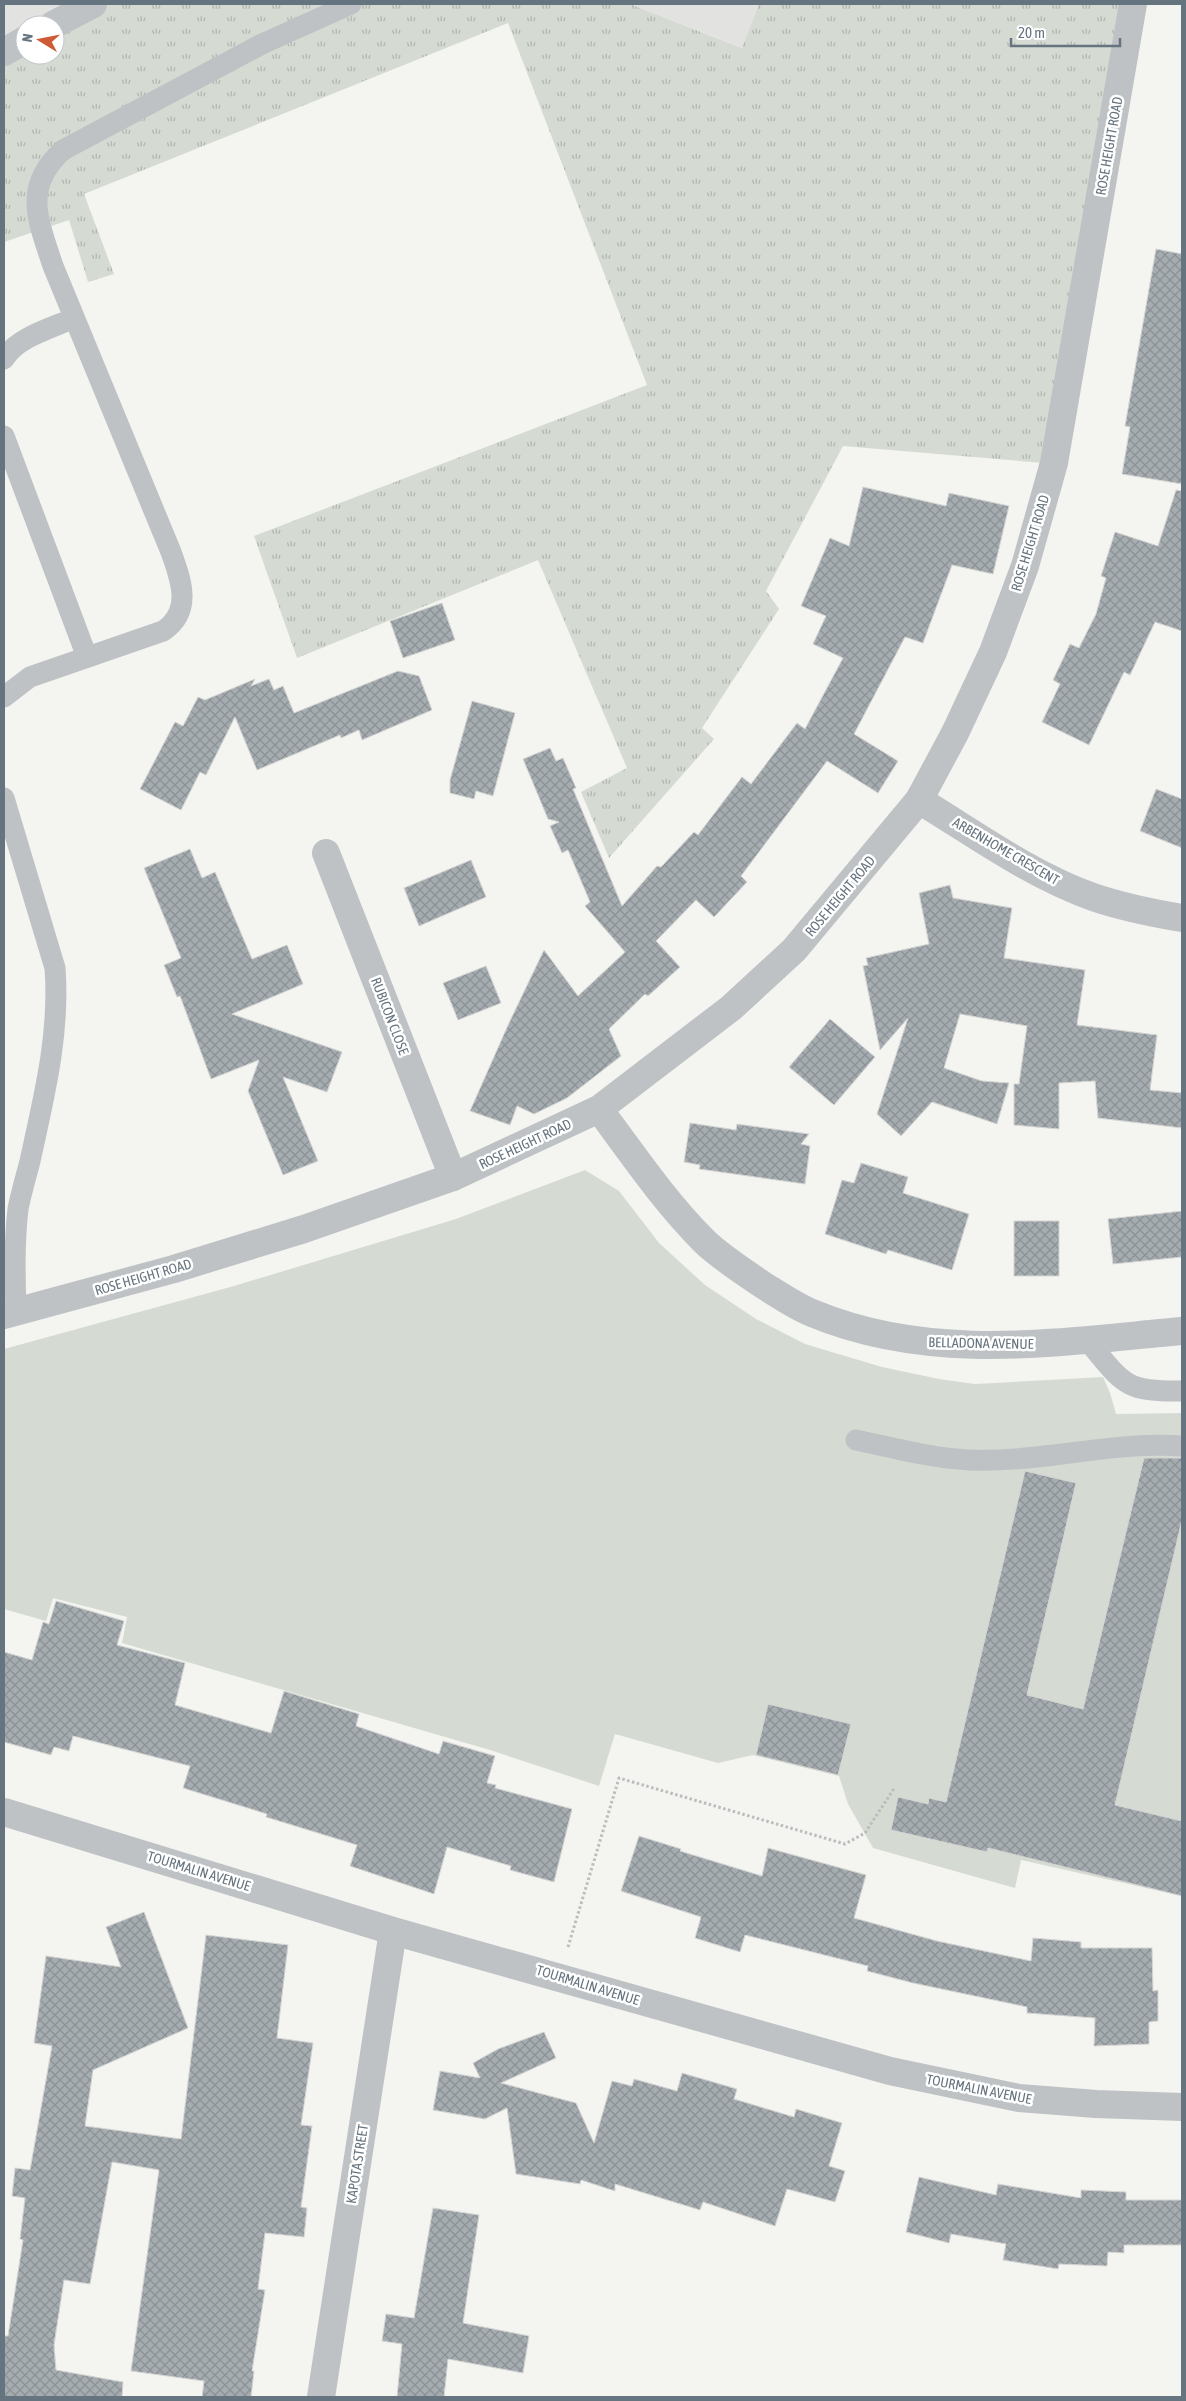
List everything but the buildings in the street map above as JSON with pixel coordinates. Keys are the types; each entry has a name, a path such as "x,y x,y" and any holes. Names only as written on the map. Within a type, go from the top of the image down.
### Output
{"street":[{"path":"65,19 93,4"},
{"name":"ROSE HEIGHT ROAD","path":"10,1314 174,1269 304,1229 453,1178 599,1109 731,1008 794,950 919,800 955,733 993,652 1025,566 1054,463 1133,4"},
{"path":"4,52 15,46"},
{"name":"ARBENHOME CRESCENT","path":"919,800 1036,871 1092,896 1150,913 1182,918"},
{"name":"RUBICON CLOSE","path":"326,853 453,1178"},
{"name":"BELLADONA AVENUE","path":"599,1109 658,1190 706,1243 746,1274 811,1313 864,1332 922,1342 968,1346 1030,1346 1182,1331"},
{"name":"TOURMALIN AVENUE","path":"4,1816 393,1930 560,1976 694,2017 890,2071 1019,2098 1096,2104 1182,2107"},
{"name":"KAPOTA STREET","path":"321,2397 393,1930"}],"lane":[{"path":"4,697 30,677 163,630 173,624 178,617 182,595 180,578 171,552 53,266 35,207 37,190 42,175 50,161 63,150 262,44 351,4"},
{"path":"4,359 7,353 26,340 74,318"},
{"path":"4,436 87,657"},
{"path":"4,798 55,968 56,992 55,1030 47,1082 18,1208 10,1314"},
{"path":"1087,1340 1118,1376 1134,1388 1147,1391 1182,1391"},
{"path":"856,1440 939,1457 969,1460 995,1460 1119,1446 1182,1446"}],"path":[{"path":"560,1976 619,1778 845,1844 865,1833 895,1787"}],"shaded area":[{"path":"4,4 87,4 65,16 15,15 15,42 4,48"},
{"path":"630,4 759,4 743,48"}],"green space":[{"path":"87,4 630,4 742,48 759,4 1134,4 1055,464 843,446 766,591 779,609 702,728 714,739 609,858 581,792 627,768 538,560 297,658 254,536 647,385 508,23 84,194 114,274 88,282 69,220 4,242 4,48 15,52 15,65 65,65 65,18"},
{"path":"585,1170 619,1191 659,1243 705,1285 756,1319 805,1344 882,1367 939,1379 975,1384 1103,1377 1116,1414 1182,1413 1182,1896 1021,1860 1015,1888 873,1848 848,1804 839,1776 753,1755 718,1763 615,1734 599,1786 490,1750 122,1643 127,1617 53,1598 46,1621 4,1609 4,1349 234,1286 456,1219"}]}
